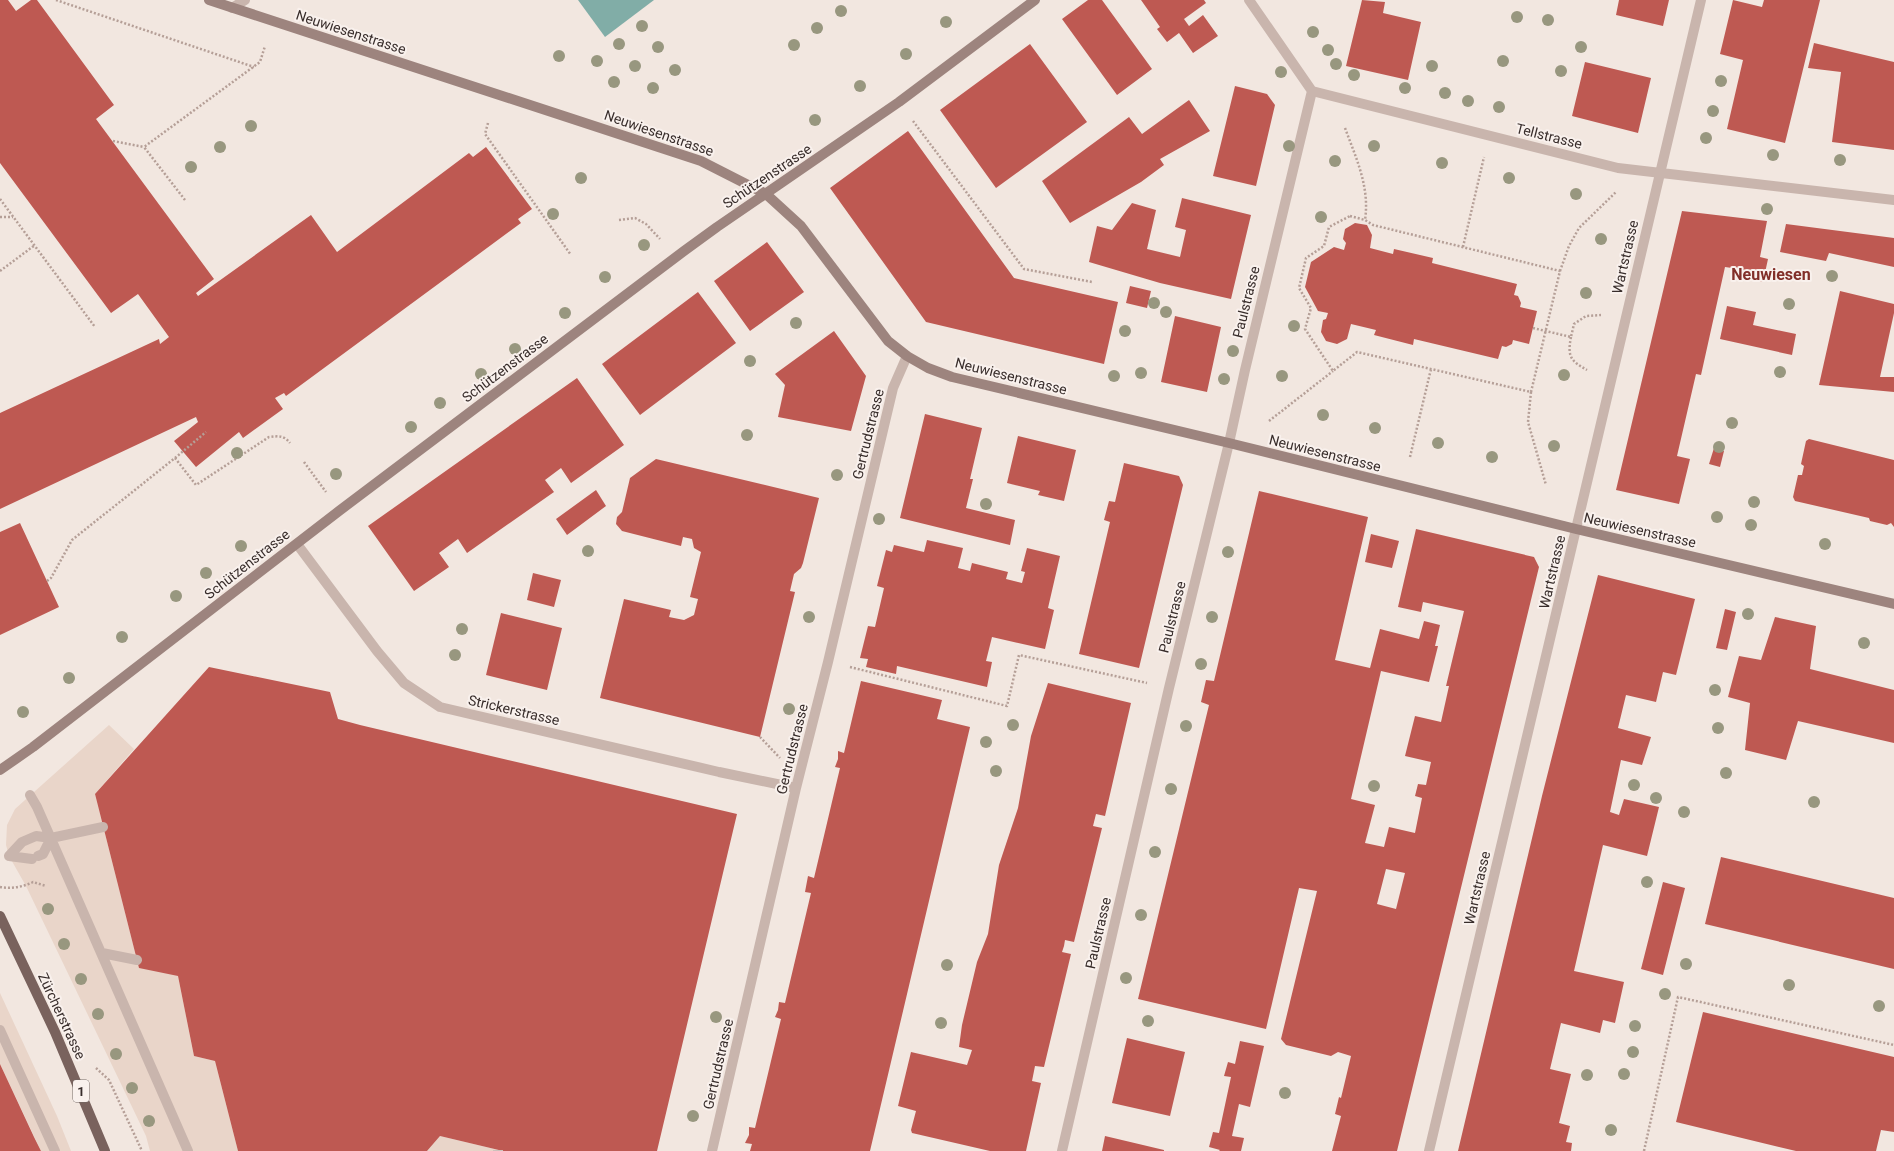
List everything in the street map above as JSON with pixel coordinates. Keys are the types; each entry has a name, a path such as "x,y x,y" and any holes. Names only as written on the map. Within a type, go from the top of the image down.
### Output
{"main road":[{"name":"Neuwiesenstrasse","path":"209,0 701,161 766,194 802,226 888,341 907,356 928,368 952,377 1229,443 1576,529 1894,604"},
{"name":"Schützenstrasse","path":"0,770 33,747 297,544 684,251 899,102 1035,0"},
{"name":"Zürcherstrasse","path":"0,916 55,1032 105,1151"}],"street":[{"path":"232,8 245,0"},
{"path":"1249,0 1312,91"},
{"name":"Wartstrasse","path":"1429,1151 1700,0"},
{"name":"Tellstrasse","path":"1312,91 1618,168 1894,200"},
{"name":"Paulstrasse","path":"1062,1151 1169,688 1229,443 1244,370 1312,91"},
{"name":"Gertrudstrasse","path":"712,1151 796,788 828,662 893,388 907,356"},
{"name":"Strickerstrasse","path":"297,544 377,651 404,683 440,707 719,772 796,788"},
{"path":"30,795 51,838 188,1151"},
{"path":"51,838 43,854 35,857 9,856 22,842 36,836 51,838 103,827"},
{"path":"102,953 137,960"},
{"path":"0,1030 55,1151"}],"path":[{"path":"56,0 254,67"},
{"path":"144,147 260,62 265,46"},
{"path":"913,121 1024,268 1092,282"},
{"path":"488,123 486,134 571,254"},
{"path":"1345,128 1365,188 1367,209 1365,220"},
{"path":"112,141 144,147 185,200"},
{"path":"1463,246 1484,156"},
{"path":"1546,485 1528,422 1531,392 1560,270 1569,246 1579,228 1616,192"},
{"path":"0,199 95,327"},
{"path":"1333,371 1305,329 1311,308 1299,288 1306,258 1324,246 1329,226 1350,216 1365,220 1373,225 1560,270"},
{"path":"0,217 14,217"},
{"path":"619,220 635,218 646,224 660,240"},
{"path":"0,271 35,245"},
{"path":"1587,370 1574,363 1568,350 1574,324 1586,316 1601,315"},
{"path":"1533,328 1571,337"},
{"path":"1269,420 1357,352 1531,392"},
{"path":"1410,457 1431,368"},
{"path":"47,580 51,578 72,540 206,432"},
{"path":"175,458 196,485 269,437 280,435 288,439 290,442"},
{"path":"304,462 326,493"},
{"path":"828,662 1007,706 1019,655 1154,684"},
{"path":"760,737 785,763"},
{"path":"0,887 12,888 26,886 33,882 45,885 50,891"},
{"path":"1644,1151 1678,997 1894,1045"}],"shaded area":[{"path":"109,725 134,749 95,794 137,960 178,976 194,1056 215,1061 238,1151 150,1151 146,1136 26,886 9,856 6,845 7,825 15,809"},
{"path":"0,993 57,1116 71,1151 41,1151 0,1064"},
{"path":"440,1136 503,1151 427,1151"}],"water":[{"path":"578,0 654,0 605,37"}],"building":[{"path":"0,0 8,0 16,11 31,0 37,0 114,105 96,119 214,279 196,293 198,296 311,215 337,252 469,153 473,157 486,147 532,209 518,219 521,223 286,396 284,393 275,398 283,409 243,438 239,432 196,467 174,441 198,422 196,417 0,509 0,413 159,339 160,344 169,337 138,294 111,313 0,163"},
{"path":"1088,0 1102,0 1152,69 1117,95 1062,19"},
{"path":"1141,0 1204,0 1206,3 1184,19 1189,26 1203,15 1218,36 1193,53 1179,33 1167,42 1157,29 1160,27"},
{"path":"1362,0 1385,2 1383,13 1421,22 1408,80 1346,66"},
{"path":"1619,0 1669,0 1663,26 1616,15"},
{"path":"1733,0 1762,7 1764,0 1820,0 1785,143 1727,129 1743,60 1720,54"},
{"path":"1814,43 1894,62 1894,150 1832,142 1841,72 1808,68"},
{"path":"1030,44 1087,122 996,188 940,110"},
{"path":"1585,62 1651,78 1638,133 1572,116"},
{"path":"1235,86 1267,94 1275,105 1256,186 1213,176"},
{"path":"1189,100 1210,131 1160,159 1164,165 1141,182 1070,223 1042,181 1129,117 1142,134"},
{"path":"908,131 1014,278 1118,302 1104,364 926,322 830,188"},
{"path":"1182,198 1251,215 1231,299 1160,283 1089,262 1097,226 1112,230 1132,203 1156,210 1147,249 1180,257 1186,230 1175,227"},
{"path":"1682,211 1767,221 1760,257 1768,259 1763,282 1738,276 1739,269 1725,267 1701,375 1696,374 1677,456 1690,459 1679,504 1616,490"},
{"path":"1355,223 1367,225 1372,235 1370,248 1393,254 1394,249 1433,258 1432,263 1517,284 1514,295 1518,296 1521,303 1520,307 1537,311 1529,344 1513,340 1512,344 1506,347 1502,346 1498,359 1414,339 1413,345 1374,335 1376,330 1351,324 1347,339 1337,344 1326,341 1321,332 1323,320 1326,319 1328,313 1318,311 1305,287 1311,262 1334,247 1344,250 1346,243 1343,239 1345,229"},
{"path":"1786,224 1894,238 1894,267 1829,253 1826,261 1780,252"},
{"path":"767,242 804,292 750,331 714,281"},
{"path":"1130,286 1151,291 1147,308 1126,303"},
{"path":"1840,291 1894,304 1894,313 1880,377 1894,377 1894,392 1819,385"},
{"path":"698,292 736,343 640,415 602,364"},
{"path":"1727,306 1756,312 1753,325 1796,334 1792,355 1720,339"},
{"path":"1175,316 1221,327 1207,392 1161,382"},
{"path":"834,331 866,376 851,431 778,417 785,385 775,374"},
{"path":"577,378 624,445 571,483 561,468 545,480 554,492 467,553 458,539 439,553 449,567 414,591 368,526"},
{"path":"925,414 982,428 970,479 973,479 966,508 1015,520 1010,545 900,518"},
{"path":"1018,436 1076,450 1064,501 1038,495 1040,491 1007,483"},
{"path":"1809,439 1894,460 1894,527 1891,523 1887,525 1870,521 1869,518 1795,501 1793,497 1798,475 1802,475 1804,466 1801,464 1806,441"},
{"path":"1714,448 1724,451 1720,467 1709,464"},
{"path":"656,459 819,498 803,563 801,568 794,574 790,591 795,592 760,737 600,698 624,599 671,610 669,617 684,620 694,615 698,599 690,597 701,552 694,548 692,539 683,537 681,546 622,531 616,524 617,517 622,512 630,478"},
{"path":"1124,463 1179,476 1183,485 1139,668 1079,654 1110,522 1104,520 1109,501 1115,502"},
{"path":"596,490 606,506 567,535 556,519"},
{"path":"1259,491 1368,517 1335,660 1370,668 1380,629 1419,639 1424,621 1440,625 1435,646 1438,646 1429,682 1381,671 1351,799 1375,805 1365,843 1384,847 1389,827 1415,833 1422,798 1415,796 1418,784 1426,785 1431,762 1405,756 1415,716 1441,722 1449,686 1446,686 1464,611 1423,602 1421,612 1398,607 1416,529 1534,557 1539,567 1397,1151 1332,1151 1341,1116 1335,1114 1339,1097 1341,1098 1351,1056 1338,1052 1331,1056 1286,1045 1281,1039 1317,891 1299,888 1266,1029 1138,999 1209,705 1201,702 1206,680 1214,681","holes":["1386,869 1405,873 1396,909 1377,904"]},
{"path":"20,523 59,607 0,635 0,532"},
{"path":"1371,534 1399,541 1392,568 1365,562"},
{"path":"927,540 963,548 958,568 970,571 972,563 1008,572 1006,579 1022,583 1025,572 1021,571 1027,548 1060,556 1048,608 1054,610 1045,649 992,637 986,661 992,662 987,687 897,666 896,674 866,667 868,659 860,658 868,626 875,627 884,588 877,586 886,550 892,552 894,545 924,552"},
{"path":"533,573 561,580 554,607 527,600"},
{"path":"1598,575 1695,599 1676,675 1663,672 1656,702 1626,695 1618,728 1651,737 1642,765 1621,760 1610,812 1619,815 1624,799 1659,807 1647,856 1603,845 1574,971 1624,982 1615,1023 1603,1020 1600,1033 1561,1023 1550,1069 1571,1074 1559,1123 1570,1126 1566,1142 1572,1143 1571,1151 1458,1151 1542,796"},
{"path":"1725,609 1736,612 1727,650 1716,648"},
{"path":"501,613 562,628 547,690 486,675"},
{"path":"1775,617 1816,626 1810,669 1894,690 1894,743 1798,721 1786,760 1745,750 1750,703 1728,697 1739,656 1761,660"},
{"path":"209,667 330,692 338,719 737,814 657,1151 503,1151 440,1136 427,1151 238,1151 215,1061 194,1056 178,976 139,968 95,794"},
{"path":"861,681 942,700 937,719 970,727 870,1151 750,1151 752,1144 745,1143 749,1135 749,1127 755,1128 781,1019 775,1017 779,1002 785,1003 811,893 805,892 808,876 814,878 840,768 835,767 838,759 838,751 844,753"},
{"path":"1048,683 1131,703 1105,816 1096,814 1093,826 1102,828 1074,942 1065,940 1062,952 1071,954 1044,1067 1035,1066 1032,1081 1041,1083 1026,1151 990,1151 912,1133 911,1130 916,1111 898,1106 911,1052 967,1065 972,1050 959,1047 962,1025 977,962 988,934 999,865 1018,808 1031,736"},
{"path":"1721,857 1894,898 1894,969 1705,924"},
{"path":"1663,882 1685,888 1663,975 1641,969"},
{"path":"1703,1012 1894,1057 1894,1132 1881,1130 1876,1151 1796,1151 1676,1122"},
{"path":"1127,1038 1185,1052 1170,1116 1112,1103"},
{"path":"1240,1041 1264,1046 1250,1107 1239,1104 1232,1136 1244,1138 1241,1151 1219,1151 1220,1150 1209,1147 1213,1132 1219,1133 1231,1077 1224,1076 1228,1062 1235,1064"},
{"path":"0,1064 34,1137 41,1151 0,1151"},
{"path":"1105,1136 1164,1150 1164,1151 1102,1151"}],"district":[{"name":"Neuwiesen","path":"1771,274"}]}
